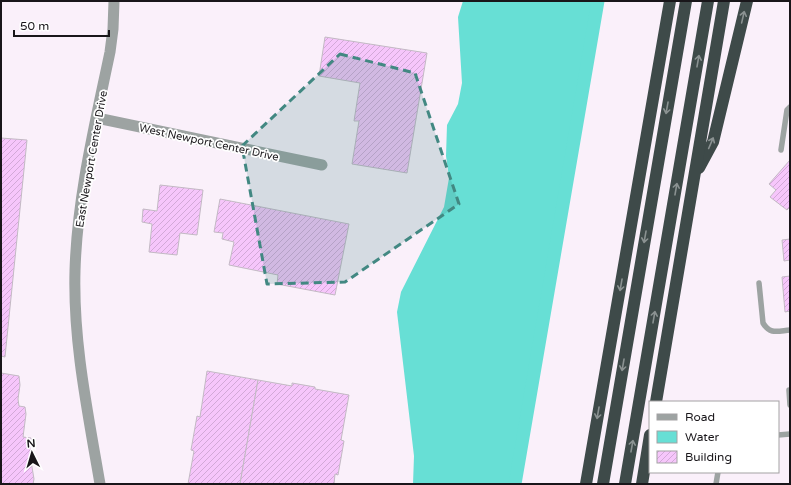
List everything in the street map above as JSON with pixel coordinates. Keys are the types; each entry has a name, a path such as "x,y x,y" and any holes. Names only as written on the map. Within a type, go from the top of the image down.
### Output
{"highway":[{"path":"586,484 670,1"},
{"path":"603,484 686,1"},
{"path":"625,484 708,1"},
{"path":"656,401 724,1"},
{"path":"694,178 713,142 747,1"},
{"path":"642,484 649,441"}],"street":[{"name":"East Newport Center Drive","path":"100,484 80,365 75,271 81,203 110,52 114,1"},
{"name":"West Newport Center Drive","path":"97,118 322,165"}],"lane":[{"path":"781,150 787,110 790,107"},
{"path":"759,283 764,323 766,328 773,332 790,330"},
{"path":"790,390 790,405"},
{"path":"779,435 790,434"},
{"path":"716,484 718,473"}],"highlighted area":[{"path":"340,54 415,73 459,204 345,282 267,284 242,146"}],"water":[{"path":"463,1 598,1 515,484 413,484 414,456 397,312 401,292 444,207 449,178 446,156 447,125 458,104 462,83 458,17"}],"building":[{"path":"325,37 427,53 407,173 352,164 359,121 354,121 360,83 319,76"},
{"path":"1,138 27,140 5,357 1,356"},
{"path":"790,160 790,207 787,210 770,197 776,190 769,184"},
{"path":"160,185 203,190 197,235 180,233 177,255 149,252 152,224 142,222 143,209 157,211"},
{"path":"220,199 349,224 335,295 277,284 278,275 229,265 234,242 222,239 223,233 214,232"},
{"path":"790,239 790,260 784,261 782,240"},
{"path":"790,276 790,311 785,312 782,277"},
{"path":"207,371 258,380 240,484 188,484 194,451 191,450 197,416 200,417"},
{"path":"1,373 19,376 19,406 25,407 26,414 23,437 31,438 32,444 30,455 34,479 33,484 1,484"},
{"path":"258,380 292,386 292,383 349,395 341,440 344,441 338,475 335,474 334,484 240,484"}],"waterway":[{"path":"515,484 598,1"}]}
